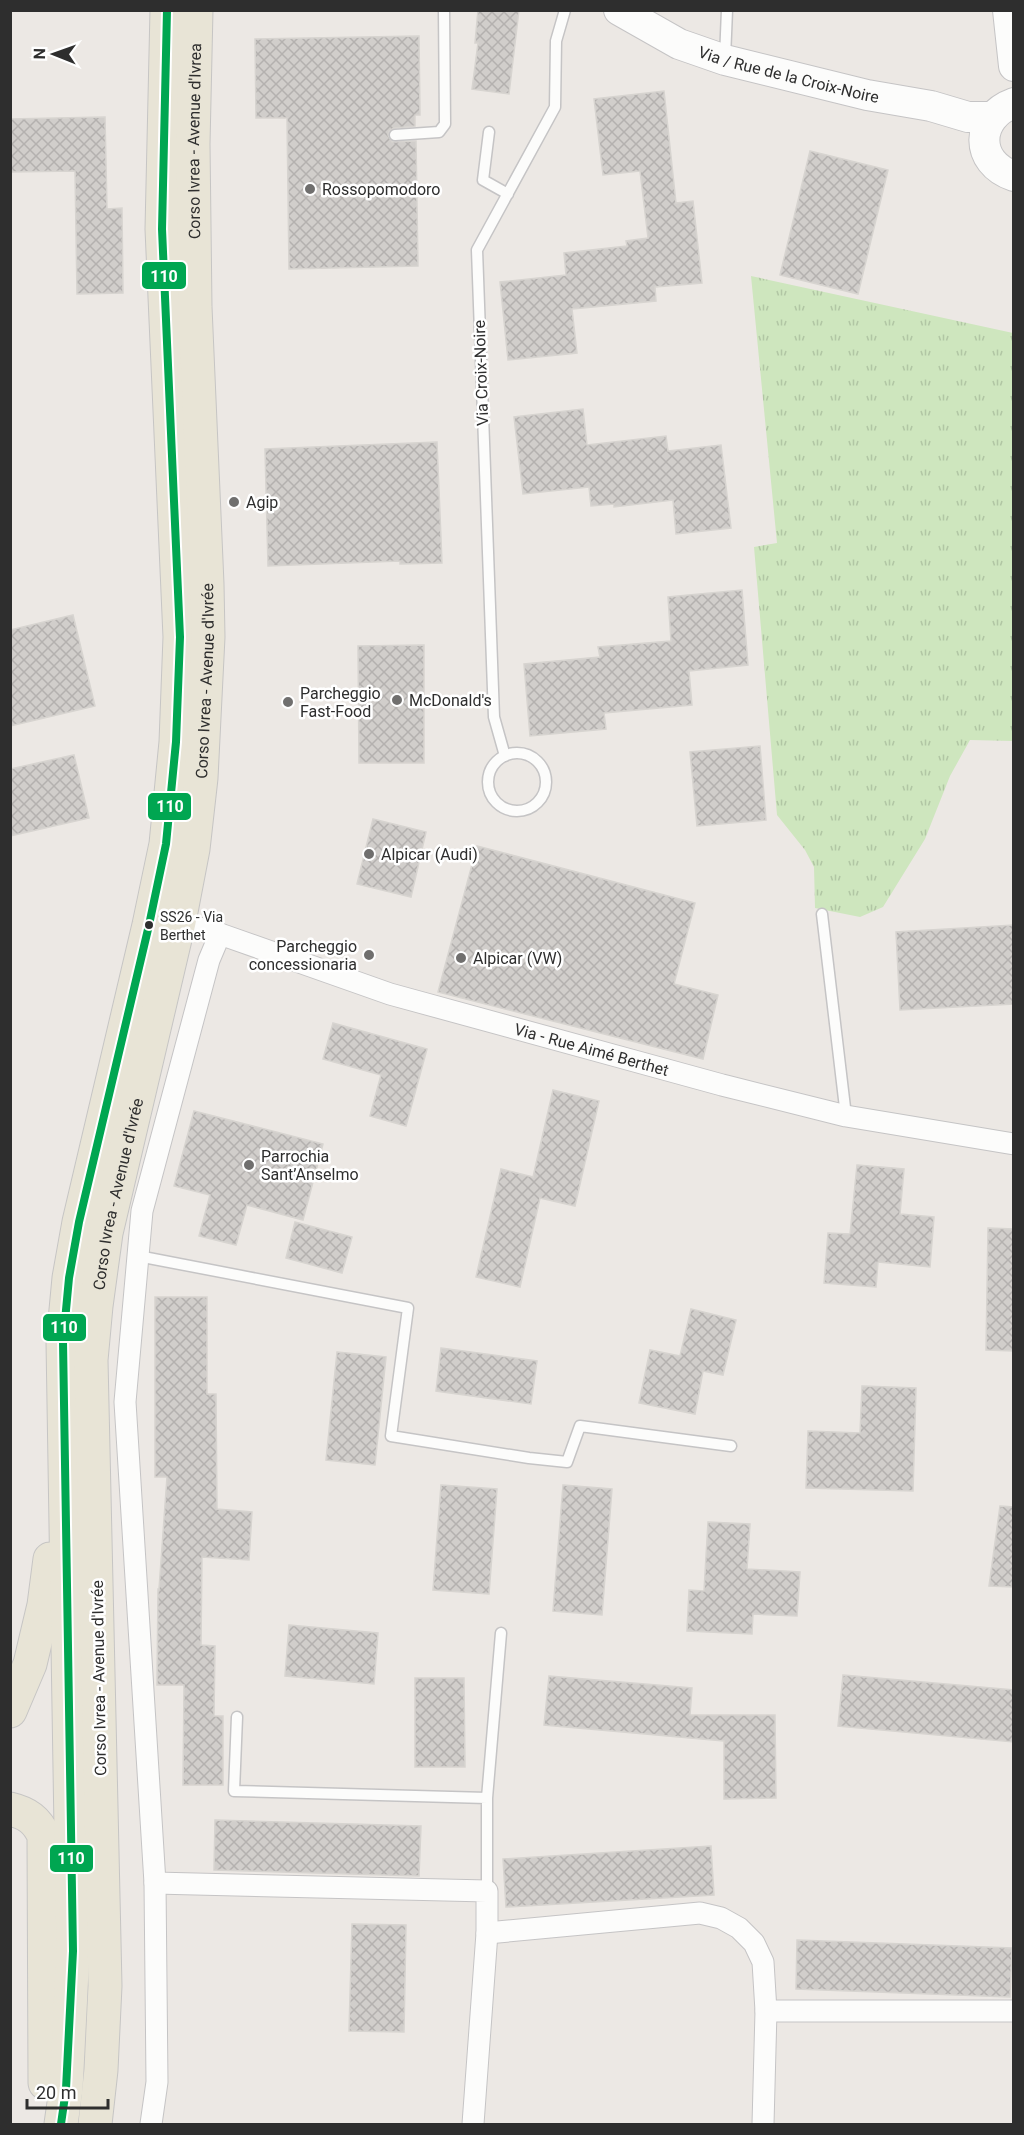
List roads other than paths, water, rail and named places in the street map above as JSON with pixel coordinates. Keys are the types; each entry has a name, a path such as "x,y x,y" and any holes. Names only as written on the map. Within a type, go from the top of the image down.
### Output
{"main road":[{"name":"Corso Ivrea - Avenue d'Ivrea","path":"61,2124 66,2089 73,1951 63,1342 69,1278 79,1222 149,926 166,844 176,742 180,637 162,229 167,10"},
{"name":"Corso Ivrea - Avenue d'Ivrea","path":"195,307 193,144 196,10"},
{"name":"Corso Ivrea - Avenue d'Ivrée","path":"95,2124 101,2070 105,1986 91,1360 106,1233 179,922 193,849 201,778 208,638 195,307"},
{"path":"10,1711 30,1664 44,1605 64,1465"},
{"path":"10,1809 34,1819 44,1836 45,2124"}],"street":[{"name":"Via / Rue de la Croix-Noire","path":"619,10 679,44 725,60 867,95 932,106 995,112"},
{"path":"1008,10 1014,66"},
{"path":"995,112 987,154 993,164 1011,177"},
{"name":"Via - Rue Aimé Berthet","path":"179,922 220,934 390,994 722,1085 846,1116 1014,1144"},
{"path":"151,2124 157,2082 155,1882 125,1401 142,1211 209,960 220,934"},
{"path":"155,1882 487,1891 487,1933 473,2124"},
{"path":"487,1933 700,1913 721,1917 739,1928 754,1943 763,1962 766,2011 763,2124"},
{"path":"766,2011 1014,2011"}],"lane":[{"path":"395,135 439,132 444,124 444,10"},
{"name":"Via Croix-Noire","path":"505,756 494,717 477,250 555,107 556,41 565,10"},
{"path":"725,60 727,10"},
{"path":"489,132 483,180 508,194"},
{"path":"512,753 525,753 536,759 544,770 545,790 534,806 522,811 509,811 497,804 489,794 487,780 491,768 499,758 505,756 512,753"},
{"path":"822,914 846,1116"},
{"path":"138,1256 408,1308 391,1436 567,1462 580,1426 731,1446"},
{"path":"487,1891 487,1798 501,1634"},
{"path":"237,1717 234,1791 487,1798"}],"place":[{"name":"Rossopomodoro","path":"310,189"},
{"name":"Agip","path":"234,502"},
{"name":"McDonald's","path":"397,700"},
{"name":"Parcheggio Fast-Food","path":"288,702"},
{"name":"Alpicar (Audi)","path":"369,854"},
{"name":"SS26 - Via Berthet","path":"149,925"},
{"name":"Parcheggio concessionaria","path":"369,955"},
{"name":"Alpicar (VW)","path":"461,958"},
{"name":"Parrochia Sant’Anselmo","path":"249,1165"}]}
